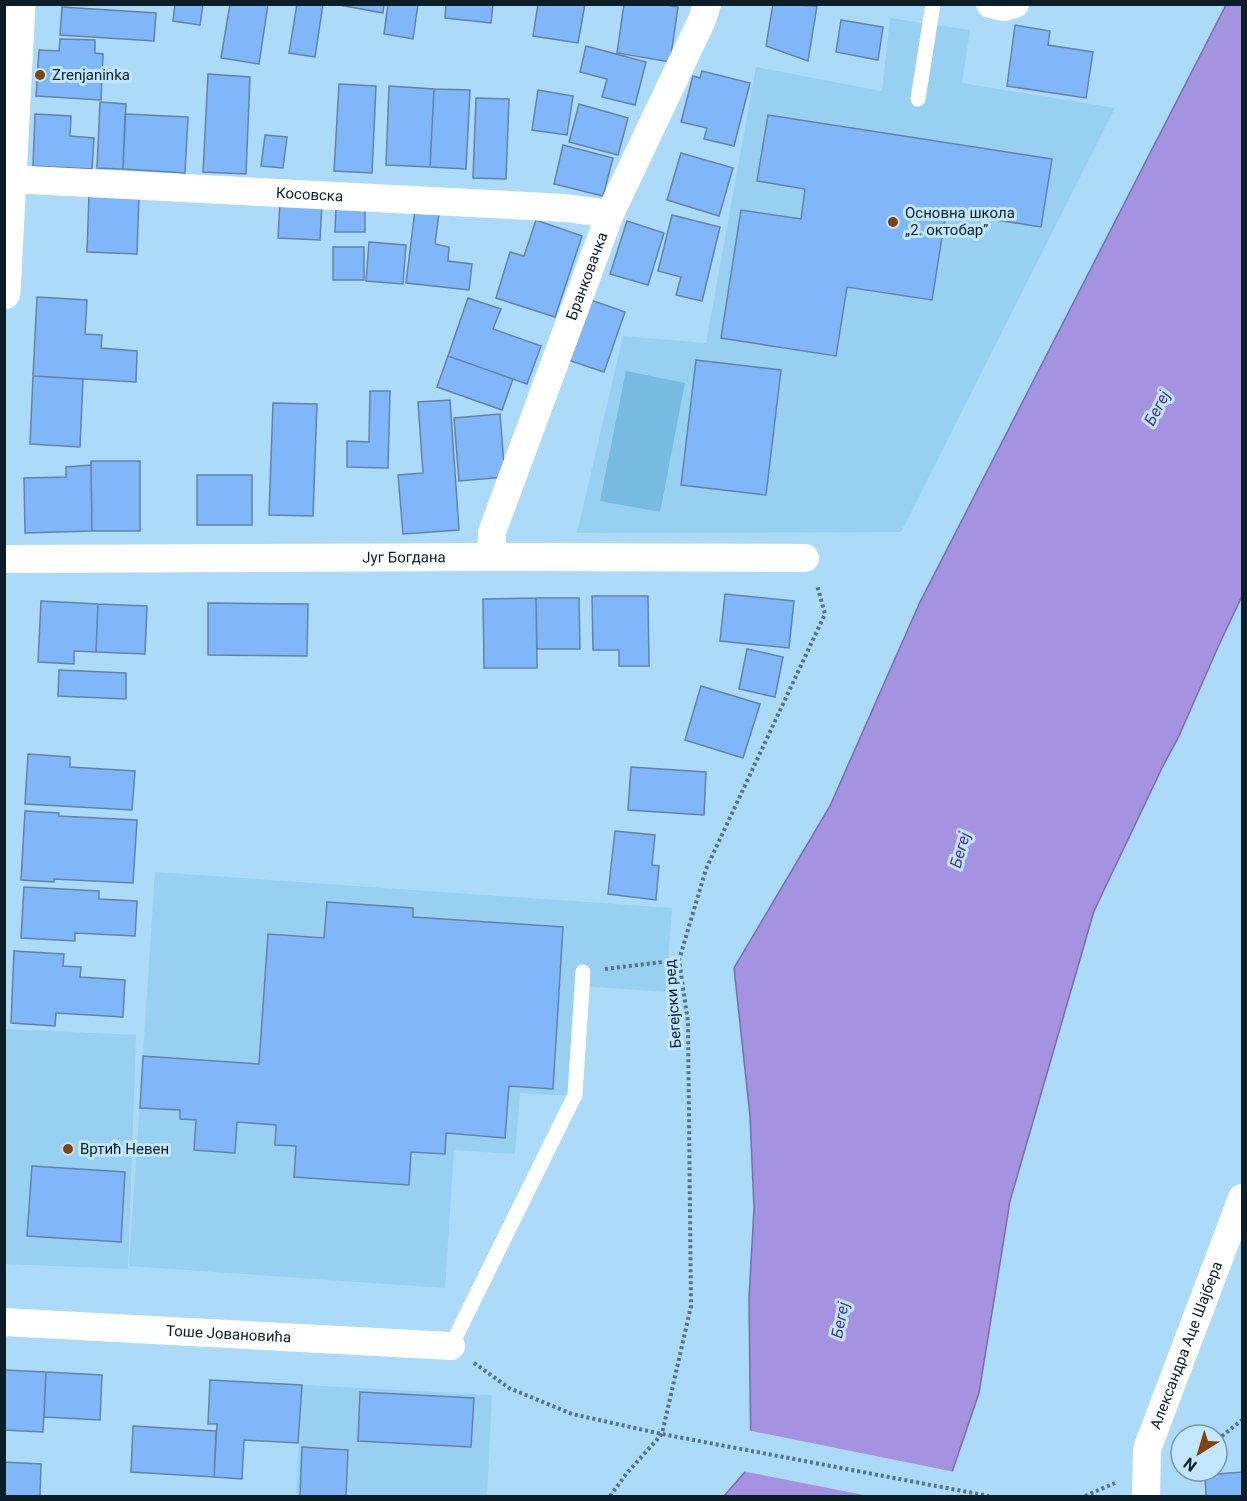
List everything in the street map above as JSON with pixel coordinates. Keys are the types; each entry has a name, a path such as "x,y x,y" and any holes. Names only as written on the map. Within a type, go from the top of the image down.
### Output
{"street":[{"path":"4,293 19,4"},
{"name":"Бранковачка","path":"491,557 492,532 610,214 702,20 707,4"},
{"path":"990,4 1004,7 1015,4"},
{"name":"Косовска","path":"10,179 554,208 610,214"},
{"name":"Југ Богдана","path":"4,559 805,558"},
{"name":"Александра Аце Шајбера","path":"1146,1497 1147,1449 1242,1198"},
{"name":"Тоше Јовановића","path":"4,1322 452,1346"}],"lane":[{"path":"918,99 933,4"},
{"path":"452,1346 574,1095 583,972"}],"path":[{"name":"Бегејски ред","path":"610,1497 627,1473 662,1434 691,1306 688,1022 679,960 706,869 825,615 812,565 805,558"},
{"path":"583,972 679,960"},
{"path":"452,1346 508,1388 572,1414 662,1434 989,1497"},
{"path":"1229,1430 1242,1420"}],"shaded area":[{"name":"Основна школа „2. октобар”","path":"890,18 970,30 962,83 1115,108 901,532 577,533 623,336 706,343 756,67 882,91"},
{"path":"626,371 685,383 660,512 600,501"},
{"path":"155,872 672,908 666,992 581,986 574,1096 520,1093 515,1154 454,1150 445,1288 129,1266"},
{"name":"Вртић Невен","path":"5,1029 136,1035 128,1269 5,1264"},
{"path":"302,1385 492,1395 487,1496 296,1496"}],"water":[{"name":"Бегеј","path":"1226,5 1242,5 1242,596 1179,736 1094,911 1010,1201 979,1393 949,1481 956,1496 724,1496 751,1465 749,1298 754,1208 750,1116 734,968 830,806 920,602"}],"pier":[{"path":"747,1430 955,1472 952,1481 959,1496 869,1496 742,1471 747,1464"}],"building":[{"path":"175,4 203,4 200,25 173,21"},
{"path":"230,4 268,4 259,64 221,58"},
{"path":"297,4 323,4 315,57 289,53"},
{"path":"334,4 384,4 383,13"},
{"path":"388,4 418,4 413,39 384,34"},
{"path":"446,4 493,4 491,23 445,18"},
{"path":"538,4 585,4 578,43 533,36"},
{"path":"624,4 661,4 678,7 670,62 617,53"},
{"path":"773,4 817,6 808,61 766,46"},
{"path":"62,7 156,13 154,41 60,35"},
{"path":"841,20 883,27 878,60 836,52"},
{"path":"1015,25 1050,31 1048,45 1093,52 1086,98 1007,86"},
{"path":"60,39 95,40 95,53 103,54 101,100 36,96 39,50 59,51"},
{"path":"586,46 646,62 635,105 602,97 607,79 580,72"},
{"path":"702,71 750,83 734,146 704,139 707,128 681,122 693,76 700,78"},
{"path":"208,74 250,77 246,174 203,172"},
{"path":"339,84 376,86 372,173 334,171"},
{"path":"389,86 434,89 430,167 386,165"},
{"path":"434,89 470,90 466,169 430,167"},
{"path":"538,90 573,96 567,135 532,130"},
{"path":"476,98 509,99 506,179 473,178"},
{"path":"100,102 126,104 123,169 97,168"},
{"path":"579,104 628,118 618,155 569,142"},
{"path":"35,114 71,116 70,136 94,138 92,169 33,166"},
{"path":"125,114 188,117 185,173 123,169"},
{"path":"768,115 1052,159 1041,227 946,212 932,300 847,287 836,356 721,338 741,210 801,219 805,189 757,181"},
{"path":"265,135 287,137 283,168 261,166"},
{"path":"563,145 613,158 603,196 554,184"},
{"path":"681,153 733,168 719,216 667,200"},
{"path":"89,194 139,195 137,254 87,252"},
{"path":"280,201 322,203 320,240 278,238"},
{"path":"336,207 365,208 365,232 335,232"},
{"path":"415,210 439,213 435,244 449,247 448,261 472,264 469,290 406,283"},
{"path":"672,215 720,227 702,301 676,295 681,277 658,271"},
{"path":"536,220 582,236 555,317 496,298 510,252 524,256"},
{"path":"627,221 664,233 648,285 610,274"},
{"path":"369,242 406,245 403,284 366,281"},
{"path":"333,247 364,247 364,280 333,280"},
{"path":"37,297 87,300 85,334 102,335 101,348 137,351 136,382 33,376"},
{"path":"468,298 501,309 493,329 541,346 527,384 448,356"},
{"path":"588,299 625,312 604,372 568,360"},
{"path":"448,356 513,379 502,410 437,387"},
{"path":"696,360 781,370 766,495 681,485"},
{"path":"33,376 83,379 80,447 30,444"},
{"path":"370,391 390,391 388,468 347,467 347,441 369,442"},
{"path":"450,400 459,530 403,534 398,475 423,473 418,402"},
{"path":"273,403 317,404 313,516 269,515"},
{"path":"500,414 505,477 459,481 454,418"},
{"path":"91,461 140,461 140,531 92,531"},
{"path":"91,465 92,531 25,533 24,478 66,477 66,467"},
{"path":"197,475 252,475 252,525 197,525"},
{"path":"725,594 794,601 789,648 720,641"},
{"path":"592,596 648,596 649,666 619,666 619,650 593,650"},
{"path":"536,598 579,598 580,649 537,649"},
{"path":"536,598 537,668 484,668 483,599"},
{"path":"41,601 98,604 96,652 74,651 74,664 38,662"},
{"path":"208,603 308,604 307,656 208,655"},
{"path":"98,604 147,606 145,654 96,652"},
{"path":"747,649 783,657 775,697 739,689"},
{"path":"59,670 126,673 126,699 58,696"},
{"path":"701,686 760,704 743,758 685,740"},
{"path":"28,754 70,757 70,767 135,771 132,810 25,804"},
{"path":"631,767 706,772 704,815 628,810"},
{"path":"25,811 59,813 59,816 137,820 133,883 54,879 54,882 21,880"},
{"path":"615,831 655,835 652,865 659,866 656,900 608,894"},
{"path":"24,887 99,891 99,899 137,901 135,936 75,933 75,941 21,938"},
{"path":"327,902 413,908 413,917 563,927 553,1089 509,1086 505,1138 446,1133 445,1154 411,1152 409,1185 294,1177 296,1146 275,1145 276,1125 237,1122 235,1153 194,1150 196,1120 180,1119 180,1110 140,1108 143,1056 259,1064 268,934 324,938"},
{"path":"14,951 64,954 63,966 81,967 80,977 125,980 123,1017 56,1013 55,1026 11,1023"},
{"path":"32,1166 125,1172 121,1242 27,1236"},
{"path":"4,1370 46,1372 43,1432 4,1430"},
{"path":"46,1372 102,1375 100,1420 44,1417"},
{"path":"210,1380 302,1385 298,1443 244,1440 242,1479 214,1477 217,1424 208,1424"},
{"path":"360,1392 474,1398 471,1447 358,1441"},
{"path":"133,1426 216,1431 214,1477 131,1472"},
{"path":"302,1447 348,1450 346,1496 300,1496"},
{"path":"4,1462 41,1464 40,1496 4,1496"},
{"path":"1242,1472 1242,1496 1206,1496 1205,1483 1229,1483 1229,1473"}],"place":[{"name":"Zrenjaninka","path":"40,75"},
{"name":"Основна школа „2. октобар”","path":"893,222"},
{"name":"Вртић Невен","path":"68,1149"}]}
